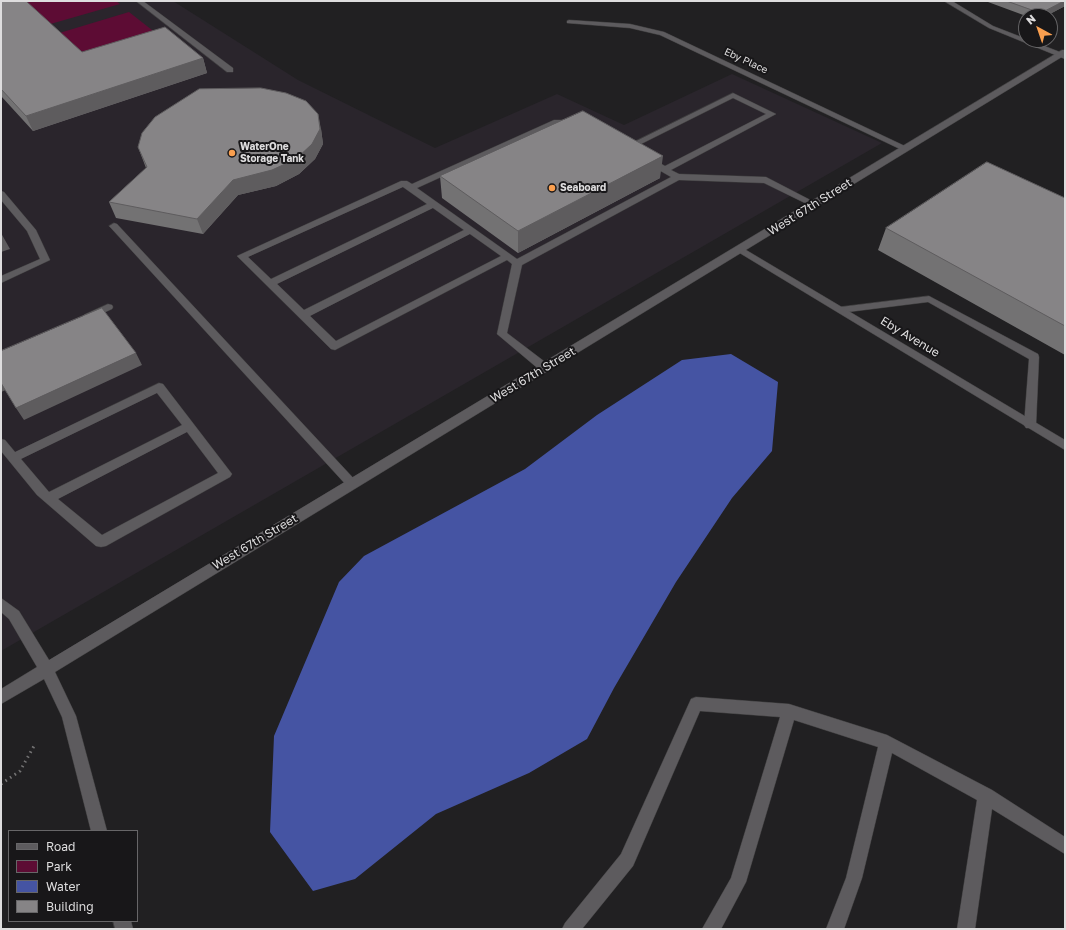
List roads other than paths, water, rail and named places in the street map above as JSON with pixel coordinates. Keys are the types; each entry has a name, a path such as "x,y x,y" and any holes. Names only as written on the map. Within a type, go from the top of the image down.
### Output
{"street":[{"path":"139,1 230,70"},
{"path":"947,1 991,27 1063,55"},
{"name":"Eby Place","path":"569,22 630,26 662,33 905,148"},
{"name":"West 67th Street","path":"1,698 352,484 741,250 905,148 1063,55"},
{"path":"665,170 772,114 733,95 622,146 677,178"},
{"path":"411,188 557,122 581,122 587,126"},
{"path":"517,263 677,178 766,180 814,204"},
{"path":"508,256 335,346 242,256 404,183 508,256 517,263"},
{"path":"1,194 31,230 45,260 1,280"},
{"path":"270,283 434,204"},
{"path":"114,226 352,484"},
{"path":"303,315 470,230"},
{"name":"Eby Avenue","path":"741,250 1065,446"},
{"path":"517,263 502,334 545,368"},
{"path":"840,310 930,299 1034,357 1030,425"},
{"path":"80,320 108,308"},
{"path":"1,443 13,458 41,492 101,542 226,474 159,387 13,458"},
{"path":"48,498 189,426"},
{"path":"1,604 14,615 47,670 68,716 99,830"},
{"path":"571,929 626,860 696,704 789,711 887,742 986,796 1065,846"},
{"path":"711,929 738,882 789,711"},
{"path":"835,929 854,878 887,742"},
{"path":"966,929 986,796"}],"water":[{"path":"731,354 778,382 772,451 732,498 676,582 614,688 587,739 529,773 436,814 355,879 313,891 270,832 274,736 339,582 364,556 525,469 597,415 682,360"}],"place":[{"name":"WaterOne Storage Tank","path":"232,153"},
{"name":"Seaboard","path":"552,188"}]}
